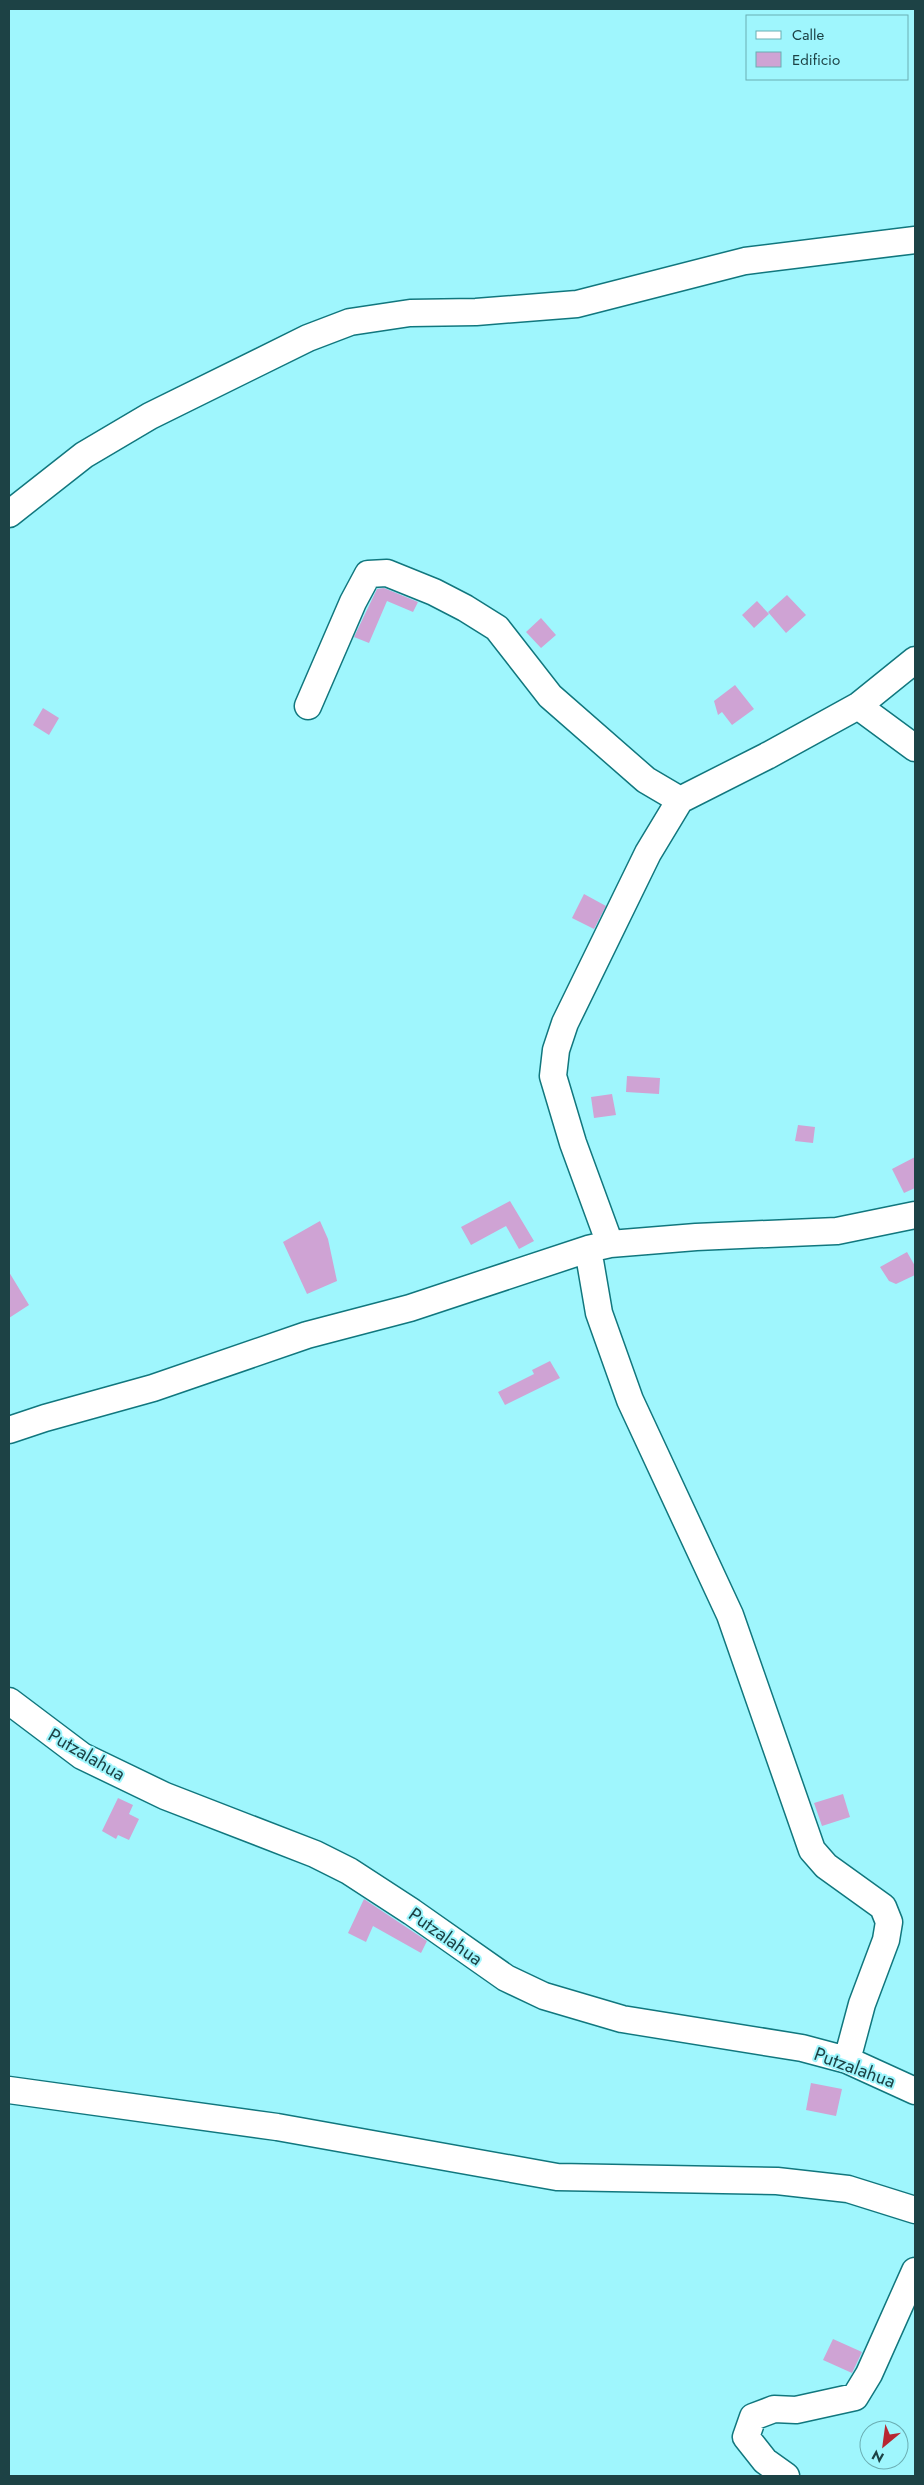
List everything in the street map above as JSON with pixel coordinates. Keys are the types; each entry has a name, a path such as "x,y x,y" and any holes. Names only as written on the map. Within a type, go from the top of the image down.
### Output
{"street":[{"path":"9,514 84,455 150,416 308,338 350,322 410,313 476,312 577,304 745,261 915,240"},
{"path":"308,706 353,602 368,574 375,572 387,573 434,592 497,628 550,696 646,780 680,800"},
{"path":"847,2060 862,2004 886,1940 889,1922 883,1907 826,1866 812,1850 787,1785 764,1708 730,1614 630,1400 600,1313 599,1246 573,1143 553,1076 556,1050 565,1023 648,853 680,800 767,756 858,706 915,660"},
{"path":"858,706 915,748"},
{"path":"9,1430 153,1388 307,1335 410,1308 599,1246 696,1237 837,1231 915,1215"},
{"name":"Putzalahua","path":"9,1701 82,1756 165,1796 315,1854 349,1871 412,1912 506,1978 544,1996 622,2019 802,2048 847,2060 915,2091"},
{"path":"9,2090 277,2127 557,2177 777,2180 848,2189 915,2210"},
{"path":"786,2476 765,2461 746,2437 753,2417 774,2409 796,2410 855,2398 869,2374 915,2271"}],"building":[{"path":"384,588 418,602 413,612 387,601 369,643 354,637 377,589"},
{"path":"787,595 806,615 786,633 768,612"},
{"path":"757,601 769,614 754,628 742,615"},
{"path":"541,618 556,635 541,648 526,632"},
{"path":"735,685 754,709 732,725 722,712 718,715 714,701"},
{"path":"43,708 59,718 49,735 33,725"},
{"path":"584,894 606,906 594,929 572,918"},
{"path":"627,1076 660,1078 659,1094 626,1092"},
{"path":"612,1094 616,1115 594,1118 591,1097"},
{"path":"798,1125 815,1127 813,1143 795,1141"},
{"path":"915,1157 915,1188 904,1193 892,1169"},
{"path":"510,1201 534,1241 519,1249 506,1226 471,1245 461,1227"},
{"path":"320,1221 328,1239 337,1281 307,1294 283,1242"},
{"path":"907,1252 915,1266 915,1275 896,1284 889,1281 880,1267"},
{"path":"9,1272 29,1305 9,1318"},
{"path":"550,1361 560,1378 505,1405 498,1392 534,1374 532,1370"},
{"path":"843,1794 850,1817 822,1826 814,1803"},
{"path":"118,1798 133,1805 129,1814 139,1819 129,1840 118,1835 116,1839 102,1831"},
{"path":"364,1899 427,1941 421,1953 373,1926 366,1942 348,1933"},
{"path":"811,2083 842,2089 836,2116 806,2110"},
{"path":"833,2339 862,2352 852,2373 823,2360"}]}
